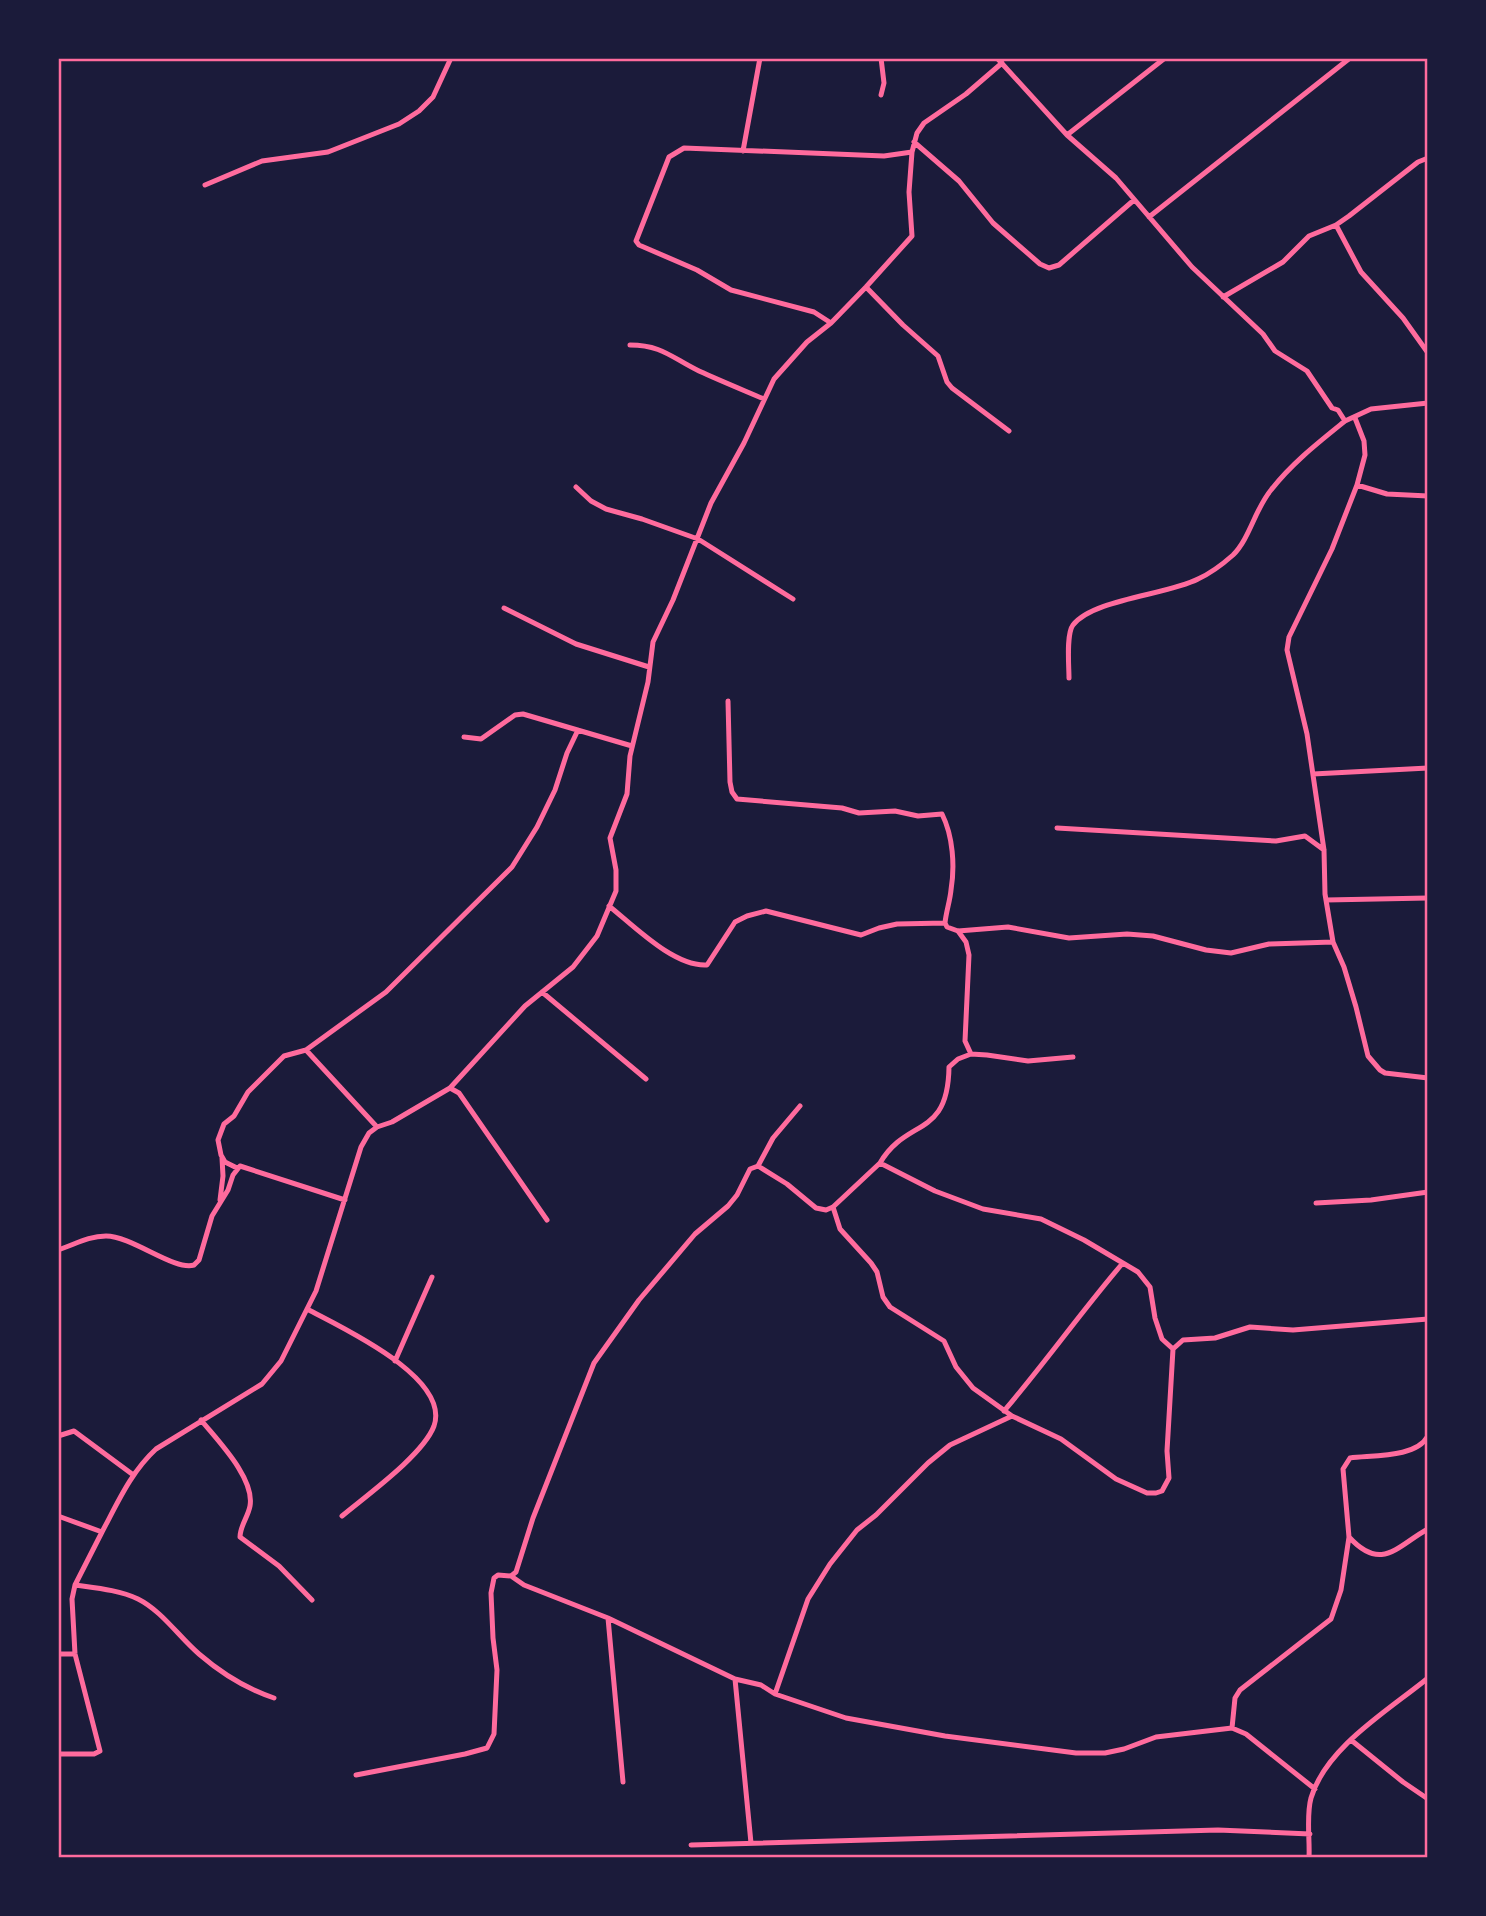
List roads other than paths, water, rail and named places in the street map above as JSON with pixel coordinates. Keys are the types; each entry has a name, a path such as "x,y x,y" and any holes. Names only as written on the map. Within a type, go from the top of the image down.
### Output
{"street":[{"path":"205,185 262,161 328,152 399,124 419,111 433,97 451,58"},
{"path":"743,151 760,58"},
{"path":"881,58 884,83 881,95"},
{"path":"1067,135 1165,58"},
{"path":"1149,217 1350,58"},
{"path":"58,1755 94,1754 100,1751 75,1654 72,1599 75,1585 132,1474 156,1449 268,1378 288,1348 307,1309 330,1251 361,1147 369,1133 450,1088 524,1006 573,967 597,936 616,891 617,881 610,838 627,793 632,746 655,634 673,600 710,503 774,379 807,342 831,323 866,287 912,236 909,192 912,152 924,123 966,94 1000,60 1067,135 1116,178 1192,267 1262,334 1275,351 1307,371 1332,408 1338,410 1345,421"},
{"path":"914,142 959,181 993,223 1040,264 1049,268 1059,265 1135,200"},
{"path":"831,323 814,312 731,290 697,270 639,245 636,241 669,158 684,148 884,156 912,152"},
{"path":"1223,297 1283,262 1309,236 1336,225 1418,162 1428,158"},
{"path":"1336,225 1361,272 1402,318 1428,353"},
{"path":"866,287 938,356 947,382 952,388 1009,431"},
{"path":"630,345 660,348 700,371 764,399"},
{"path":"1069,678 1072,626 1085,616 1116,603 1198,579 1233,554 1268,494 1286,471 1345,421 1371,409 1428,403"},
{"path":"1355,418 1364,442 1365,455 1357,485 1332,549 1287,645 1307,734 1324,850 1326,900 1333,942 1353,997 1368,1056 1385,1073 1428,1078"},
{"path":"1357,485 1387,494 1428,496"},
{"path":"576,486 591,501 606,509 698,538 793,599"},
{"path":"504,608 576,644 649,667"},
{"path":"728,701 730,782 737,799 842,808 859,813 895,811 918,816 942,814 951,844 952,886 945,923 947,927 958,931 1008,927 1069,938 1127,934 1153,936 1206,950 1231,953 1269,944 1333,942"},
{"path":"464,737 481,739 515,715 523,714 632,746"},
{"path":"219,1205 223,1176 218,1140 220,1132 224,1124 234,1116 248,1092 284,1056 306,1050 386,992 512,867 537,827 555,790 578,730"},
{"path":"1312,774 1428,768"},
{"path":"1057,828 1276,841 1305,836 1324,850"},
{"path":"1326,900 1428,898"},
{"path":"609,906 660,948 699,965 707,965 735,922 766,911 861,935 897,924 945,923"},
{"path":"958,931 966,942 969,955 965,1041 971,1055"},
{"path":"542,992 646,1079"},
{"path":"306,1050 377,1127"},
{"path":"758,1166 787,1184 816,1208 826,1210 833,1207 880,1163 886,1152 898,1141 932,1120 947,1095 949,1067 958,1059 971,1055 1028,1061 1073,1057"},
{"path":"450,1088 459,1093 547,1220"},
{"path":"511,1576 516,1572 533,1518 594,1363 639,1300 695,1234 737,1195 750,1169 758,1166 773,1138 800,1106"},
{"path":"221,1155 225,1162 237,1168 248,1167 345,1200"},
{"path":"880,1163 935,1191 983,1209 1041,1219 1084,1240 1138,1272 1150,1287 1158,1330 1167,1345 1173,1349"},
{"path":"58,1250 89,1238 108,1236 189,1266 199,1259 212,1216 237,1168"},
{"path":"1316,1203 1371,1200 1428,1192"},
{"path":"833,1207 840,1229 872,1263 883,1297 890,1307 944,1341 956,1367 973,1388 1012,1416 1061,1439 1126,1486 1147,1493 1162,1491 1168,1478 1173,1349 1183,1340 1215,1338 1250,1327 1293,1330 1428,1319"},
{"path":"1004,1411 1122,1264"},
{"path":"395,1361 432,1277"},
{"path":"307,1309 369,1344 420,1381 428,1390 435,1414 434,1426 402,1467 342,1516"},
{"path":"775,1694 808,1600 830,1564 857,1530 950,1445 1012,1416"},
{"path":"201,1420 231,1458 250,1490 250,1506 240,1530 240,1537 279,1566 312,1600"},
{"path":"58,1436 74,1432 132,1474"},
{"path":"1232,1728 1235,1698 1240,1690 1331,1619 1341,1590 1349,1536 1342,1483 1346,1462 1350,1458 1408,1451 1425,1442 1428,1436"},
{"path":"58,1516 102,1532"},
{"path":"1349,1536 1365,1550 1387,1554 1428,1530"},
{"path":"356,1775 465,1755 487,1748 494,1734 497,1670 493,1638 492,1583 498,1575 511,1576 524,1586 608,1618 735,1679 761,1685 775,1694 846,1718 945,1736 1076,1754 1105,1753 1156,1737 1232,1728 1246,1734 1315,1789"},
{"path":"75,1585 111,1591 141,1600 215,1667 255,1692 274,1698"},
{"path":"608,1618 623,1782"},
{"path":"58,1654 75,1654"},
{"path":"1309,1858 1310,1802 1331,1761 1351,1740 1428,1678"},
{"path":"735,1679 751,1843"},
{"path":"1351,1740 1428,1799"},
{"path":"691,1846 1218,1830 1310,1834"}]}
